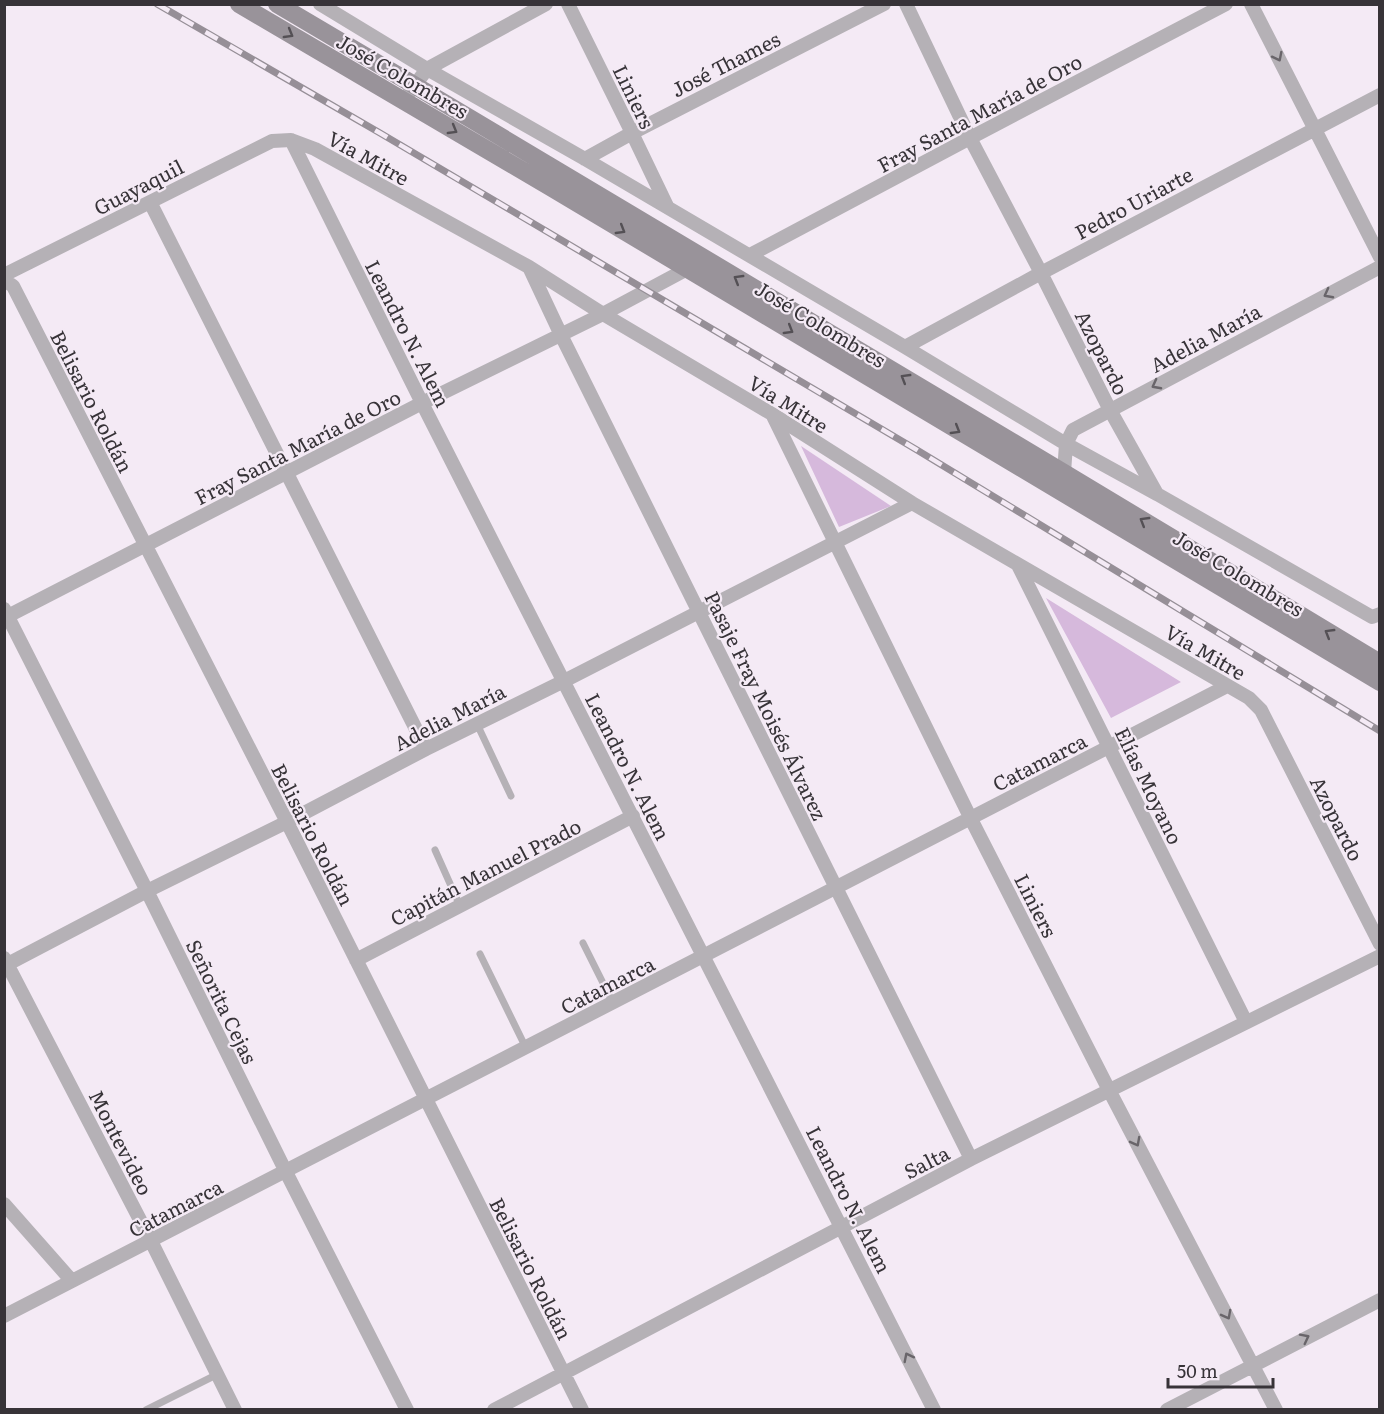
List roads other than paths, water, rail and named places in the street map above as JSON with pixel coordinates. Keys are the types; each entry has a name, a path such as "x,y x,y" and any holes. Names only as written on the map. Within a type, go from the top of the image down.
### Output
{"main road":[{"name":"José Colombres","path":"239,4 687,269 1380,663"},
{"name":"José Colombres","path":"277,4 702,257 1380,682"}],"street":[{"path":"403,101 427,69 546,4"},
{"name":"Liniers","path":"568,4 666,206"},
{"name":"José Thames","path":"585,159 884,4"},
{"name":"Azopardo","path":"906,4 970,138 1110,410 1157,494"},
{"name":"Fray Santa María de Oro","path":"750,255 1226,4"},
{"path":"1251,4 1380,257"},
{"name":"José Colombres","path":"326,6 427,69 750,255 1066,444 1157,494"},
{"name":"Pedro Uriarte","path":"905,347 1380,95"},
{"name":"Guayaquil","path":"4,278 272,141 291,140"},
{"name":"Vía Mitre","path":"291,140 315,148 529,267 603,314 772,414 912,503 1249,698 1261,710"},
{"name":"Leandro N. Alem","path":"291,140 422,403 934,1410"},
{"path":"150,202 426,749"},
{"name":"Fray Santa María de Oro","path":"6,615 146,547 422,403 603,314 687,269 702,257"},
{"name":"Pasaje Fray Moisés Álvarez","path":"529,267 971,1159"},
{"name":"Adelia María","path":"1066,444 1073,430 1380,267"},
{"name":"Belisario Roldán","path":"4,278 13,286 287,822 582,1410"},
{"name":"Liniers","path":"772,414 971,819 1276,1410"},
{"path":"1059,481 1066,444"},
{"path":"1157,494 1376,615"},
{"name":"Adelia María","path":"6,963 912,503"},
{"name":"Elías Moyano","path":"1018,565 1246,1022"},
{"name":"Señorita Cejas","path":"6,615 407,1410"},
{"name":"Catamarca","path":"4,1316 1227,686"},
{"name":"Azopardo","path":"1261,710 1380,944"},
{"name":"Capitán Manuel Prado","path":"356,960 633,816"},
{"name":"Salta","path":"494,1410 971,1159 1380,956"},
{"name":"Montevideo","path":"6,963 151,1241 235,1410"},
{"path":"4,1204 72,1281"},
{"path":"1167,1410 1380,1300"}],"lane":[{"path":"477,724 511,796"},
{"path":"435,850 460,906"},
{"path":"583,943 612,1003"},
{"path":"480,954 526,1048"},
{"path":"146,1410 218,1374"}],"railway":[{"path":"157,4 917,450 1380,731"}]}
